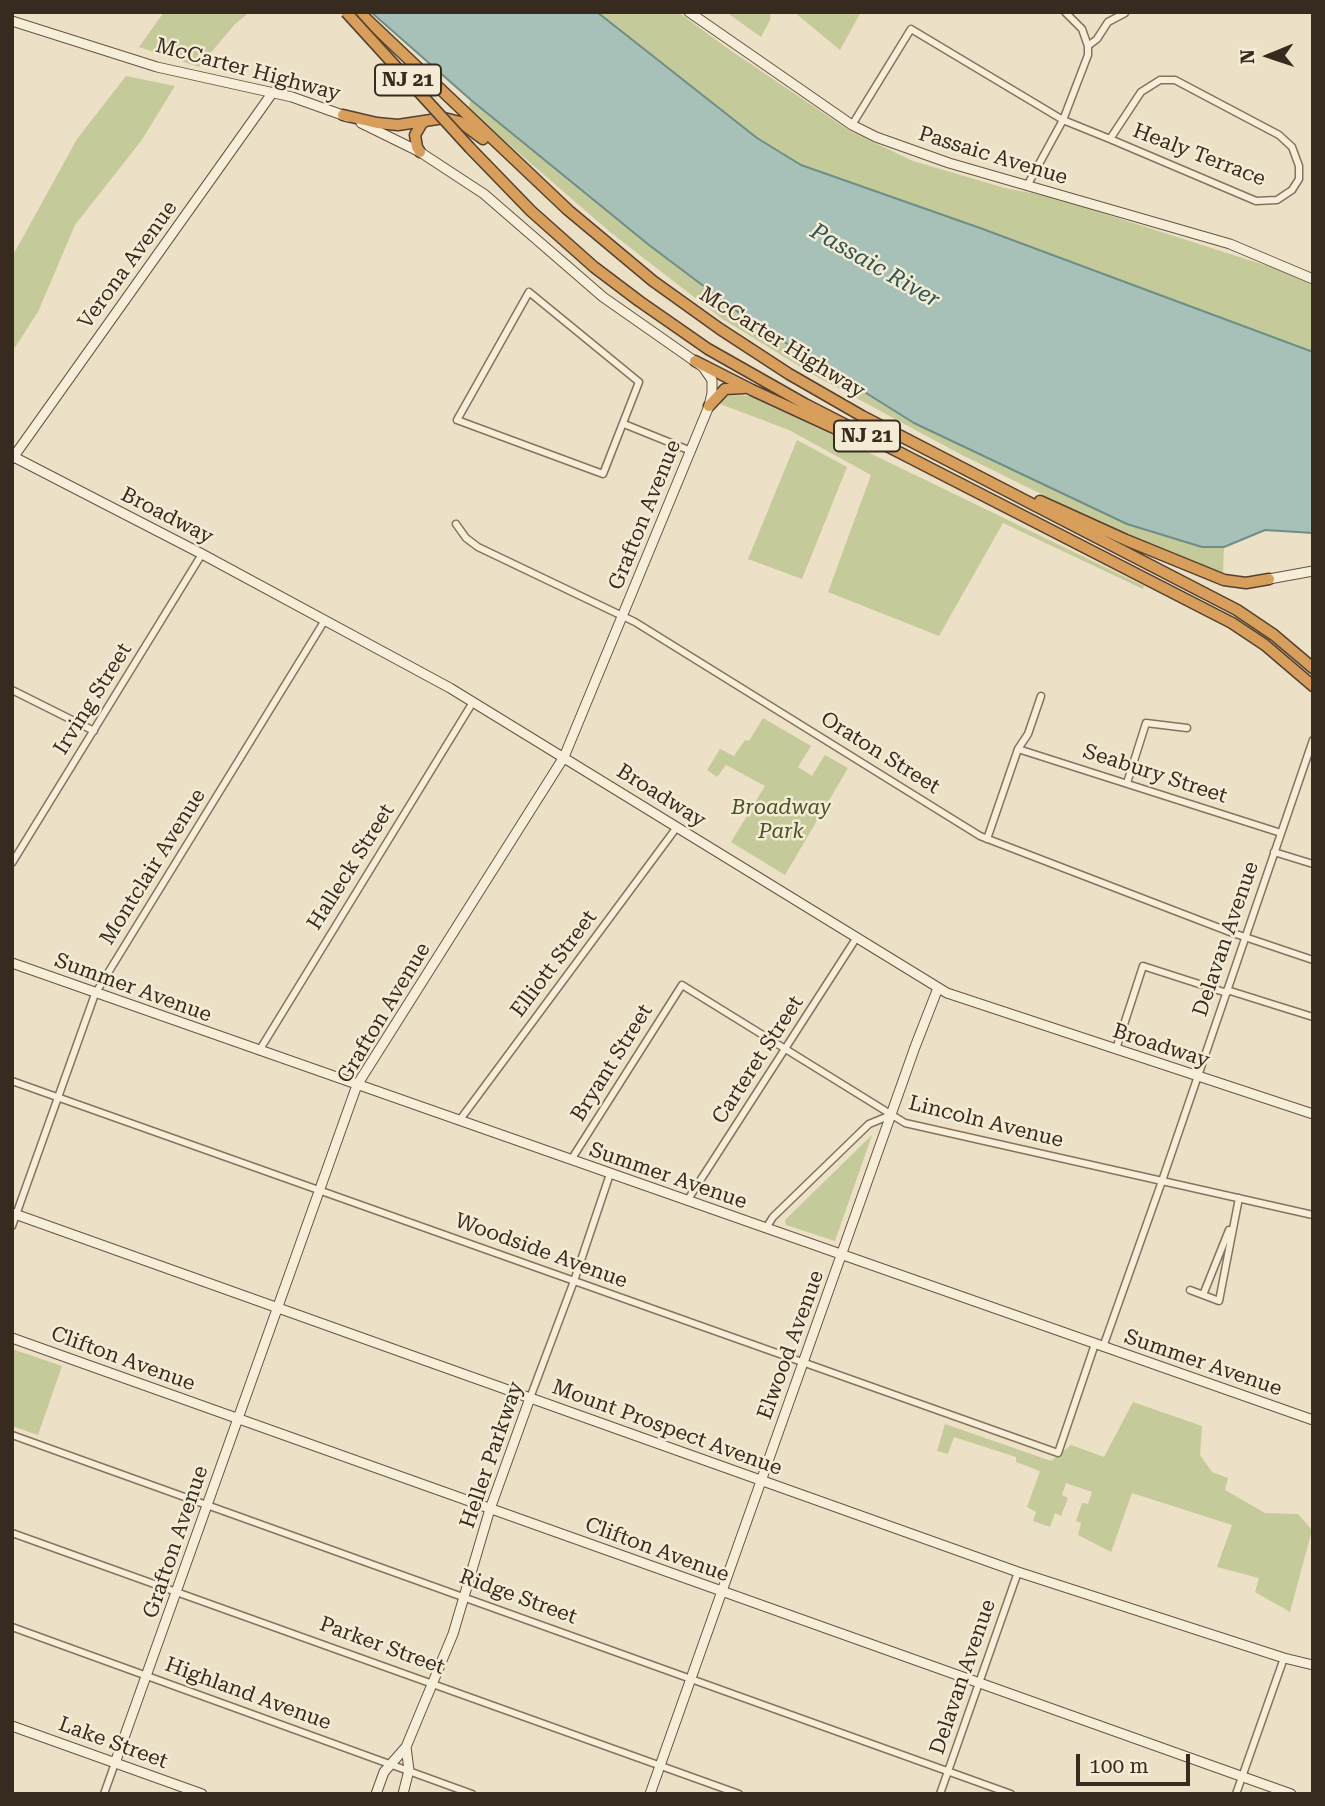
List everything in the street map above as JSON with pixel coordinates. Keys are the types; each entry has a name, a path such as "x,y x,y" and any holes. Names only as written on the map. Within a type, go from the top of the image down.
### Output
{"highway":[{"name":"NJ 21","path":"346,12 510,191 572,249 684,334 780,391 1232,623 1265,645 1313,686"},
{"name":"McCarter Highway","path":"359,12 548,192 638,269 720,329 814,389 1237,610 1274,635 1313,668"},
{"path":"343,115 398,125 436,118 452,119 467,126 548,192"},
{"path":"420,152 415,141 418,128 422,123 436,118"},
{"path":"695,361 840,431 929,468"},
{"path":"709,406 725,389 738,387 752,390"},
{"path":"948,461 1214,577 1246,583 1269,579"}],"street":[{"name":"Passaic Avenue","path":"690,12 852,125 902,147 1230,244 1313,279"},
{"path":"1027,186 1063,120 1088,55 1082,29 1065,12"},
{"path":"1087,46 1097,39 1108,22 1125,13"},
{"name":"McCarter Highway","path":"12,21 188,76 273,92 343,115 420,152 484,194 588,285 695,361"},
{"name":"Healy Terrace","path":"852,125 911,29 1063,120 1256,201 1276,200 1292,190 1299,179 1299,166 1292,147 1279,135 1175,80 1160,80 1141,92 1110,139"},
{"name":"Verona Avenue","path":"13,457 273,92"},
{"path":"529,292 639,382 624,424 603,474 457,420 529,292"},
{"name":"Grafton Avenue","path":"104,1794 148,1677 357,1085 564,757 709,406 712,380 695,361"},
{"path":"624,424 691,451"},
{"name":"Broadway","path":"13,457 202,554 473,702 938,988 956,997 1313,1114"},
{"name":"Oraton Street","path":"456,524 466,538 478,547 623,616 987,839 1245,938 1313,960"},
{"name":"Irving Street","path":"12,863 202,554"},
{"path":"1269,579 1313,571"},
{"name":"Montclair Avenue","path":"12,1226 14,1214 59,1098 95,994 325,620"},
{"path":"12,690 94,731"},
{"path":"987,839 1018,748 1028,734 1041,696"},
{"name":"Halleck Street","path":"259,1051 473,702"},
{"path":"1126,783 1146,723 1187,728"},
{"name":"Delavan Avenue","path":"1058,1453 1162,1181 1313,740"},
{"name":"Seabury Street","path":"1018,748 1281,834"},
{"name":"Elliott Street","path":"459,1121 677,827"},
{"path":"1275,852 1313,864"},
{"name":"Carteret Street","path":"687,1201 857,937"},
{"name":"Summer Avenue","path":"12,962 95,994 1313,1420"},
{"path":"1116,1049 1143,965 1313,1017"},
{"name":"Lincoln Avenue","path":"682,985 891,1115 910,1124 1313,1215"},
{"name":"Bryant Street","path":"571,1160 682,985"},
{"name":"Elwood Avenue","path":"650,1794 938,988"},
{"name":"Woodside Avenue","path":"12,1081 1058,1453"},
{"path":"766,1228 770,1220 869,1124 891,1115"},
{"name":"Heller Parkway","path":"376,1794 384,1772 406,1747 434,1684 466,1597 491,1509 611,1174"},
{"path":"1203,1295 1239,1198"},
{"name":"Mount Prospect Avenue","path":"14,1214 1018,1573 1313,1665"},
{"path":"1190,1290 1219,1301 1233,1219"},
{"name":"Clifton Avenue","path":"12,1338 1291,1794"},
{"name":"Ridge Street","path":"12,1435 208,1503 1011,1794"},
{"name":"Parker Street","path":"12,1533 739,1794"},
{"name":"Delavan Avenue","path":"940,1794 1018,1573"},
{"name":"Highland Avenue","path":"12,1627 472,1794"},
{"path":"1236,1794 1284,1658"},
{"name":"Lake Street","path":"12,1726 202,1794"},
{"path":"403,1794 409,1770 406,1747"}],"green space":[{"path":"164,12 250,12 235,24 199,67 139,47"},
{"path":"597,12 678,12 850,131 913,161 1005,188 1052,197 1277,269 1313,285 1313,352 980,228 801,165 757,138"},
{"path":"726,12 771,12 761,37"},
{"path":"794,12 861,12 840,50"},
{"path":"126,76 175,86 141,141 75,225 38,312 12,352 12,257 77,139"},
{"path":"471,100 746,318 914,423 1127,524 1202,547 1224,547 1223,573 1086,516 958,453 812,374 721,318 610,232 468,109"},
{"path":"724,396 752,396 1144,586 1143,589 1003,523 939,636 828,592 871,475 789,430 720,404"},
{"path":"797,440 847,467 802,579 748,559"},
{"name":"Broadway Park","path":"763,718 811,746 798,767 812,776 825,755 848,768 785,875 731,842 765,786 726,765 717,777 707,770 720,749 734,756 745,740 749,741"},
{"path":"872,1135 835,1241 786,1225 785,1220"},
{"path":"12,1349 62,1366 38,1435 12,1426"},
{"path":"1133,1402 1202,1426 1200,1455 1212,1472 1228,1478 1225,1490 1265,1513 1298,1514 1312,1530 1290,1612 1255,1592 1259,1578 1217,1567 1232,1525 1132,1493 1111,1552 1078,1535 1081,1523 1076,1521 1082,1503 1088,1504 1092,1492 1066,1483 1062,1495 1068,1498 1061,1516 1055,1513 1050,1527 1033,1521 1036,1512 1027,1507 1040,1471 1016,1462 1016,1457 954,1437 948,1454 937,1451 945,1424 1051,1461 1071,1445 1104,1457"}],"water":[{"name":"Passaic River","path":"371,12 597,12 757,138 801,165 980,228 1313,352 1313,533 1265,530 1224,547 1202,547 1127,524 914,423 746,318 649,245 471,100"}]}
